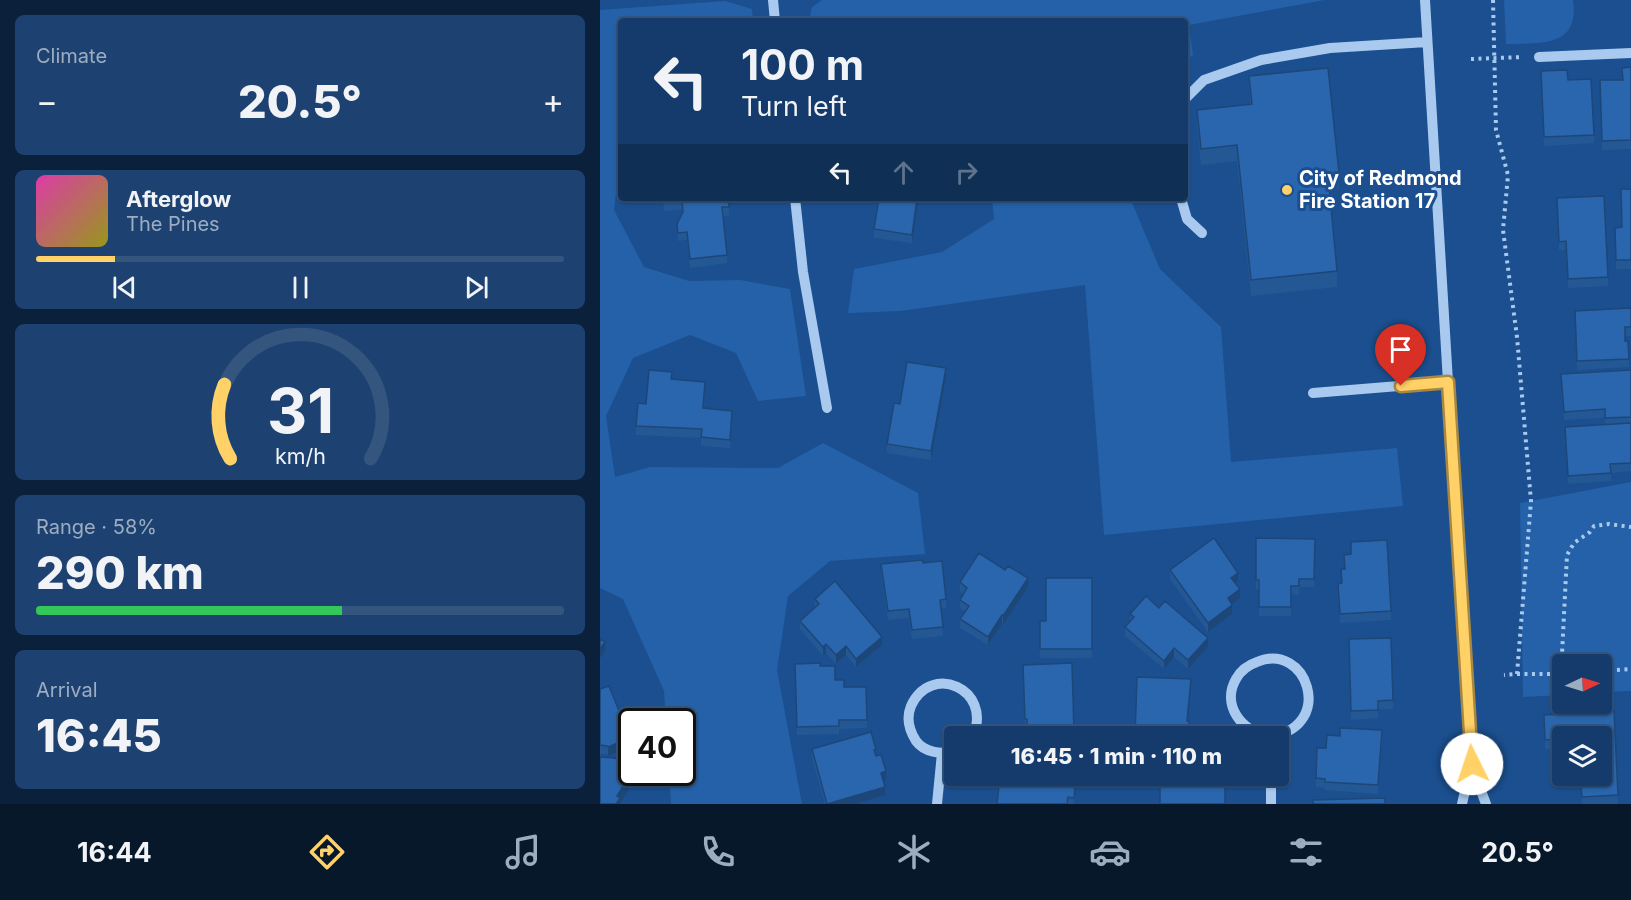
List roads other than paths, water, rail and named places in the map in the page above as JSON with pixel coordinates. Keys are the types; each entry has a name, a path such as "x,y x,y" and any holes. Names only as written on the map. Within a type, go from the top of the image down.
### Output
{"street":[{"path":"773,0 775,18"},
{"path":"1425,0 1472,764 1486,804"},
{"path":"1188,96 1204,80 1261,60 1330,48 1427,42"},
{"path":"1539,57 1631,53"},
{"path":"795,201 803,273 827,408"},
{"path":"1183,201 1186,219 1202,232"},
{"path":"1313,393 1448,382"},
{"path":"1244,726 1237,718 1232,705 1231,695 1235,681 1247,666 1272,658 1286,661 1295,667 1304,677 1309,692 1309,706 1304,718 1289,731"},
{"path":"937,804 942,753 933,752 918,743 910,729 908,712 916,696 929,686 945,683 962,688 973,700 978,715 978,726"},
{"path":"1462,804 1472,764"},
{"path":"1271,786 1271,804"}],"place":[{"name":"City of Redmond Fire Station 17","path":"1287,190"}]}
